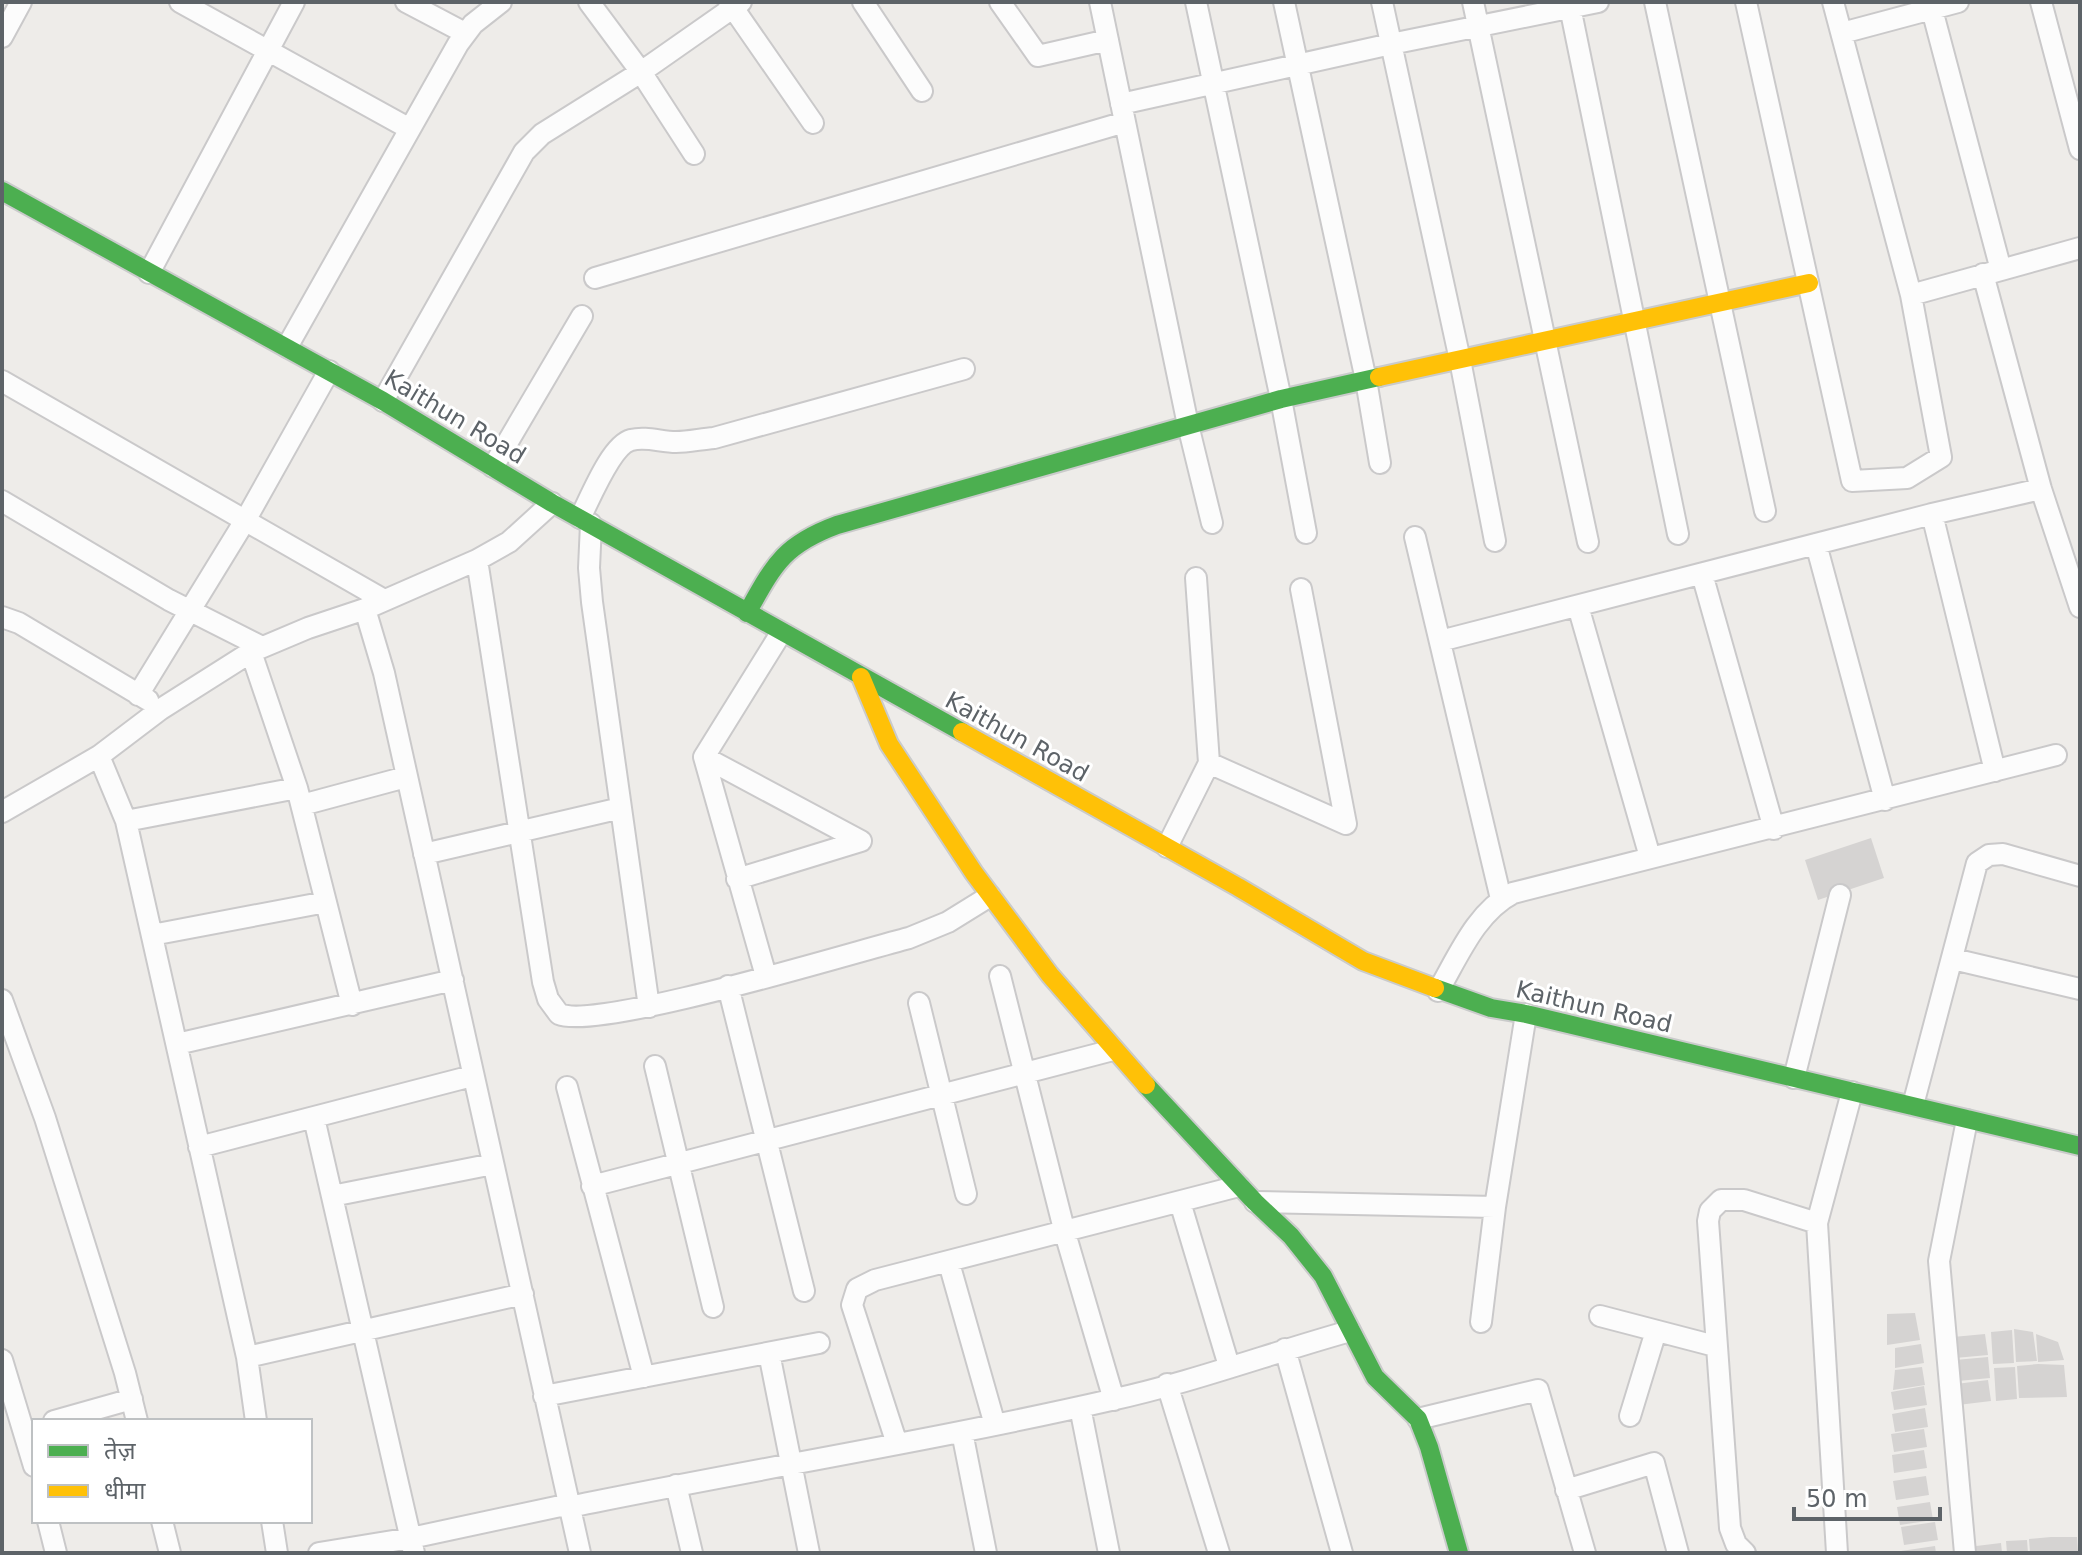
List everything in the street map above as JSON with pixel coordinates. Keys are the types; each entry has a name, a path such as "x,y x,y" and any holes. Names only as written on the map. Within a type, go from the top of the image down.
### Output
{"street":[{"path":"2,37 21,2"},
{"path":"180,2 410,129"},
{"path":"149,273 294,2"},
{"path":"406,2 465,33"},
{"path":"287,347 465,33 501,2"},
{"path":"589,2 641,72 694,154"},
{"path":"863,2 922,91"},
{"path":"1000,2 1038,56 1108,40"},
{"path":"1100,2 1188,425 1212,523"},
{"path":"1196,2 1281,399 1306,533"},
{"path":"1284,2 1366,380 1380,463"},
{"path":"1382,2 1460,360 1495,541"},
{"path":"1473,2 1588,542"},
{"path":"595,278 1214,82 1570,5 1598,2"},
{"path":"1655,2 1765,511"},
{"path":"1746,2 1852,481 1907,478 1941,457 1911,295 1833,2"},
{"path":"1842,33 1931,5 1958,2"},
{"path":"2041,2 2080,149"},
{"path":"383,401 524,152 542,134 641,72 734,4 813,123"},
{"path":"1570,5 1678,534"},
{"path":"1931,5 2041,489 2079,596"},
{"name":"Kaithun Road","path":"2,191 383,401 552,503 1167,847 1363,961 1491,1008 2080,1146"},
{"path":"1911,295 2080,248"},
{"path":"747,613 780,557 790,546 813,533 1281,399 1809,283"},
{"path":"493,467 582,316"},
{"path":"649,1007 592,602 585,521 613,456 629,440 677,442 714,438 964,369"},
{"path":"138,695 246,519 329,371"},
{"path":"2,381 384,600"},
{"path":"1440,641 1932,514 2041,489"},
{"path":"2,501 256,649 300,796 352,1005"},
{"path":"2,812 99,756 161,709 256,649 365,609 477,560 509,542 552,503"},
{"path":"1932,514 1995,771"},
{"path":"1415,537 1501,899"},
{"path":"1816,544 1885,800"},
{"path":"477,560 543,982 554,1010 573,1018 649,1007 909,938 948,922 990,896"},
{"path":"1702,574 1774,829"},
{"path":"1167,847 1209,763 1196,578"},
{"path":"1209,763 1346,824 1301,589"},
{"path":"1578,606 1650,857"},
{"path":"365,609 384,673 580,1553"},
{"path":"2,617 19,623 161,709"},
{"path":"766,976 704,757 781,633"},
{"path":"861,677 875,714 899,761 990,896 1050,975 1113,1050 1239,1186 1307,1253 1323,1276 1375,1377 1418,1419 1436,1468 1459,1553"},
{"path":"1438,991 1480,922 1501,899 1524,889 1774,829 2056,755"},
{"path":"99,756 126,821 247,1357 256,1419"},
{"path":"704,757 861,841 737,879"},
{"path":"126,821 406,777"},
{"path":"424,854 621,808"},
{"path":"1913,1105 1973,873 1983,858 1995,853 2003,854 2080,876"},
{"path":"1794,1078 1840,895"},
{"path":"152,935 326,902"},
{"path":"1953,959 2080,989"},
{"path":"1000,976 1065,1233 1114,1400"},
{"path":"177,1044 453,980"},
{"path":"728,986 804,1291"},
{"path":"2,1000 45,1118 137,1419"},
{"path":"919,1003 966,1194"},
{"path":"1481,1322 1495,1207 1526,1014"},
{"path":"592,1186 1113,1050"},
{"path":"655,1066 713,1307"},
{"path":"199,1147 472,1076"},
{"path":"567,1087 644,1377"},
{"path":"1837,1553 1817,1223 1852,1092"},
{"path":"314,1118 412,1546"},
{"path":"1965,1553 1939,1261 1967,1120"},
{"path":"332,1196 493,1164"},
{"path":"897,1444 852,1305 853,1296 861,1286 1239,1186"},
{"path":"1745,1553 1736,1544 1730,1528 1708,1221 1715,1204 1729,1199 1744,1200 1817,1223"},
{"path":"1180,1202 1229,1366"},
{"path":"1255,1202 1495,1207"},
{"path":"949,1263 995,1425"},
{"path":"247,1357 523,1294"},
{"path":"1600,1316 1715,1346"},
{"path":"319,1553 412,1546 570,1505 962,1432 1114,1400 1350,1331"},
{"path":"1630,1416 1656,1331"},
{"path":"544,1396 819,1343"},
{"path":"1285,1349 1342,1553"},
{"path":"769,1353 809,1553"},
{"path":"2,1360 29,1428 32,1451"},
{"path":"1167,1384 1219,1553"},
{"path":"1418,1419 1538,1390 1585,1553"},
{"path":"61,1419 132,1399"},
{"path":"1080,1407 1109,1553"},
{"path":"962,1432 986,1553"},
{"path":"1566,1490 1654,1463 1678,1553"},
{"path":"676,1485 692,1553"},
{"path":"48,1523 56,1553"},
{"path":"162,1523 170,1553"},
{"path":"272,1523 277,1553"}],"building":[{"path":"1871,838 1884,878 1818,900 1805,860"},
{"path":"1915,1313 1920,1340 1887,1345 1887,1314"},
{"path":"2014,1329 2033,1332 2037,1361 2016,1362"},
{"path":"2012,1330 2014,1363 1993,1364 1991,1332"},
{"path":"1985,1334 1988,1355 1955,1358 1953,1337"},
{"path":"2036,1334 2058,1342 2064,1360 2038,1362"},
{"path":"1921,1344 1924,1363 1895,1368 1895,1348"},
{"path":"1988,1357 1990,1378 1958,1381 1955,1360"},
{"path":"2064,1365 2067,1397 2019,1398 2017,1366"},
{"path":"1922,1367 1925,1385 1893,1390 1895,1370"},
{"path":"2015,1367 2017,1399 1996,1401 1994,1368"},
{"path":"1988,1380 1991,1401 1958,1405 1956,1384"},
{"path":"1924,1386 1927,1405 1894,1410 1891,1392"},
{"path":"1925,1408 1928,1427 1895,1432 1892,1414"},
{"path":"1924,1429 1927,1447 1894,1452 1891,1434"},
{"path":"1924,1450 1927,1468 1894,1473 1892,1455"},
{"path":"1926,1476 1929,1495 1896,1500 1893,1481"},
{"path":"1930,1502 1933,1520 1900,1525 1897,1507"},
{"path":"1935,1522 1938,1540 1904,1545 1901,1527"},
{"path":"2077,1537 2078,1553 2030,1553 2029,1539"},
{"path":"2027,1540 2028,1553 2007,1553 2006,1541"},
{"path":"2001,1543 2002,1553 1969,1553 1968,1547"},
{"path":"1935,1546 1936,1553 1901,1553 1901,1551"}],"traffic: fast":[{"path":"2,191 383,401 552,503 962,732"},
{"path":"747,613 782,558 804,540 837,525 1281,399 1379,377"},
{"path":"1435,988 1491,1008 2080,1146"},
{"path":"1146,1085 1255,1202 1291,1236 1323,1276 1375,1377 1418,1419 1459,1553"}],"traffic: slow":[{"path":"1379,377 1809,283"},
{"path":"861,677 889,744 974,873 1050,975 1146,1085"},
{"path":"962,732 1363,961 1435,988"}]}
